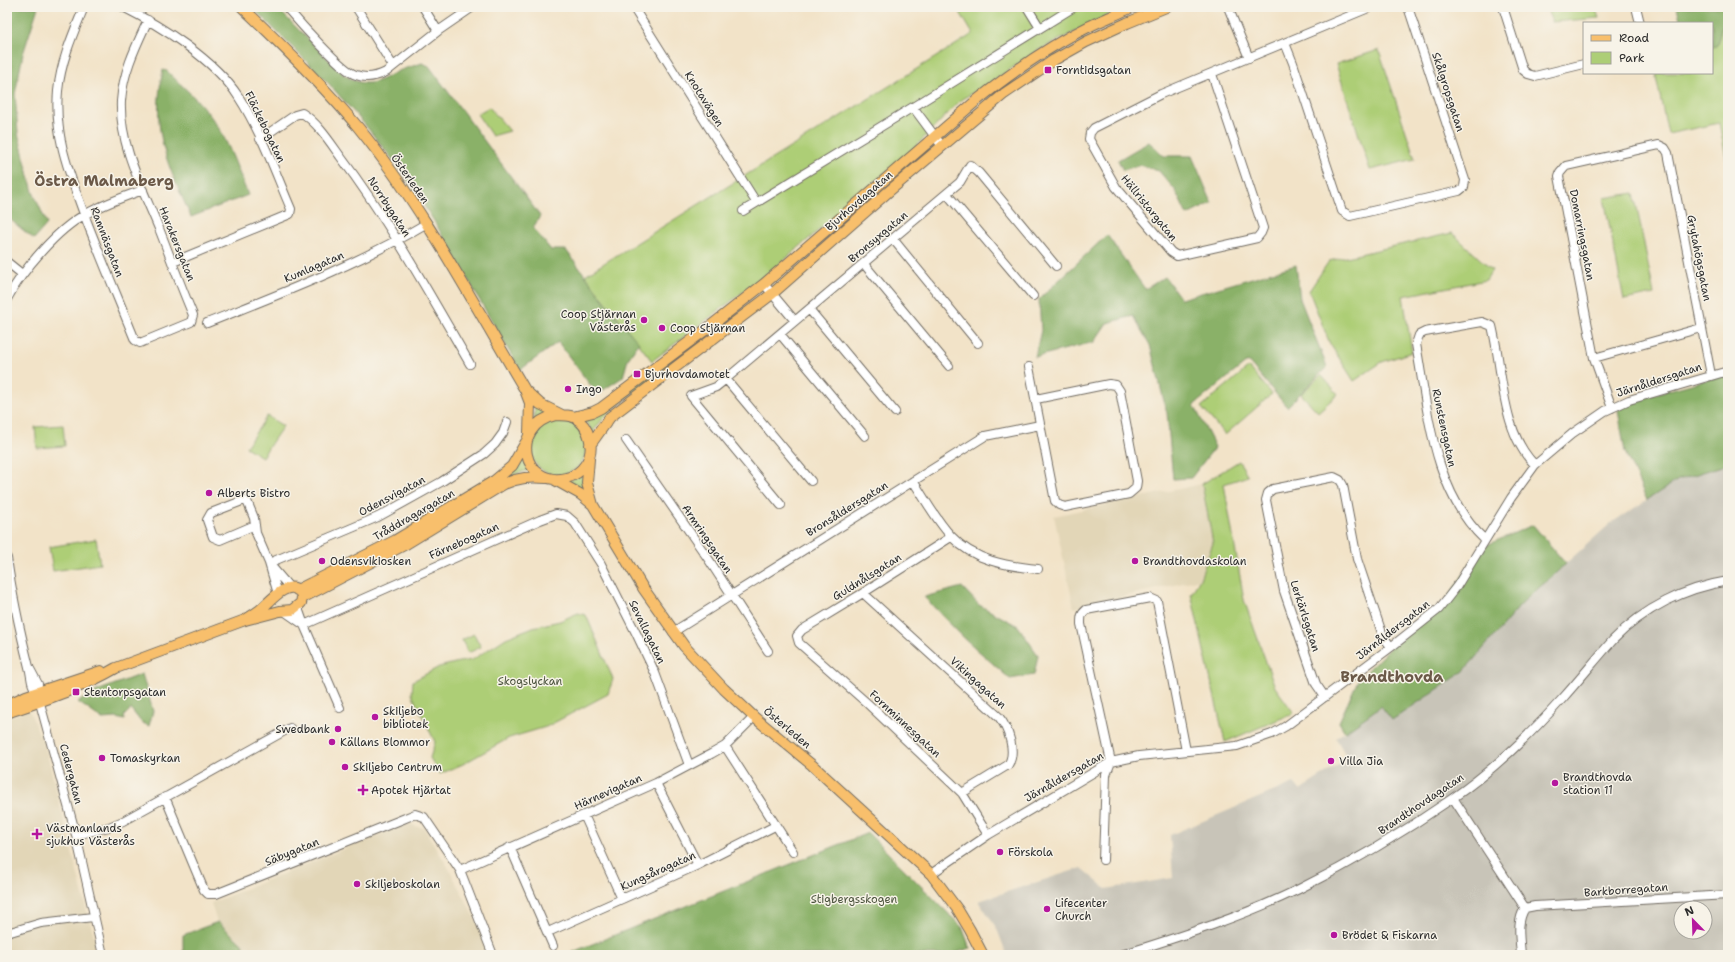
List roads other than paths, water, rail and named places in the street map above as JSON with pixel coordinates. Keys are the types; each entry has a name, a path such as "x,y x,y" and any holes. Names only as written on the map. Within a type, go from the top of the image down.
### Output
{"main road":[{"name":"Österleden","path":"242,7 293,56 358,127 427,223 525,390 530,403 528,438"},
{"name":"Bjurhovdagatan","path":"569,416 593,412 601,408 708,328 764,284 992,88 1033,59 1088,27 1132,7"},
{"name":"Bjurhovdagatan","path":"590,445 610,417 772,294 1004,94 1054,60 1102,34 1166,7"},
{"path":"708,328 715,338"},
{"name":"Österleden","path":"525,390 540,404 569,416"},
{"path":"556,415 569,416 589,434 589,459 578,472 571,476 551,479 532,466 527,454 528,438 540,420 556,415"},
{"name":"Tråddragargatan","path":"7,705 39,697 100,678 116,668 245,620 292,610 297,595 448,510 494,481 512,466 528,438"},
{"name":"Österleden","path":"589,459 587,483 593,505 644,588 684,646 724,689 754,717 812,765 931,874 958,910 983,955"},
{"name":"Tråddragargatan","path":"245,620 260,610 277,595 297,595 406,544 504,484 515,479 529,476 551,479"},
{"name":"Österleden","path":"551,479 580,494 593,505"},
{"path":"277,595 274,601 275,607 282,611"},
{"name":"Tråddragargatan","path":"7,713 39,697"}],"street":[{"name":"Ramnäsgatan","path":"84,7 71,38 60,75 58,116 60,141 66,164 84,214 135,340 138,342 191,322 193,316"},
{"name":"Fläckebogatan","path":"123,7 148,20 196,54 217,71 237,95 260,139 291,209 290,214 173,262"},
{"path":"286,7 343,67 355,75 367,78 377,76 393,66 438,31 473,7"},
{"path":"356,7 393,66"},
{"path":"423,7 438,31"},
{"name":"Knotavägen","path":"633,7 756,202"},
{"path":"1026,7 1040,28"},
{"path":"743,211 1074,7"},
{"path":"1228,7 1249,58"},
{"path":"1212,74 1371,7"},
{"name":"Skålgropsgatan","path":"1285,43 1342,211 1350,216 1459,191 1464,185 1465,180 1408,7"},
{"path":"1503,7 1524,70 1528,74 1535,76 1583,64"},
{"path":"1636,7 1640,22"},
{"name":"Harakersgatan","path":"148,20 129,64 121,100 122,127 142,190 173,262 193,316"},
{"name":"Hällristargatan","path":"1212,74 1263,228 1257,238 1177,256 1116,187 1089,139 1094,128 1117,115 1161,94 1212,74"},
{"path":"913,107 942,146"},
{"name":"Norrbygatan","path":"260,139 296,115 302,113 308,116 330,142 363,186 398,241 470,364"},
{"name":"Domarringsgatan","path":"1612,408 1594,358 1560,173 1566,166 1659,145 1664,147"},
{"name":"Grytahögsgatan","path":"1664,147 1668,153 1711,375"},
{"name":"Bronsyxgatan","path":"781,505 691,396 716,387 726,379 947,194 960,182 970,165 979,173 1056,266"},
{"path":"7,299 22,274 57,236 72,223 84,214 142,190"},
{"path":"947,194 1033,296"},
{"name":"Kumlagatan","path":"207,323 323,276 398,241 427,223"},
{"path":"893,239 978,343"},
{"path":"7,262 22,274"},
{"path":"864,264 949,366"},
{"path":"764,284 794,321"},
{"path":"809,309 895,412"},
{"name":"Runstensgatan","path":"1485,540 1471,526 1453,497 1441,472 1416,344 1420,334 1482,322 1492,326 1514,434 1520,447 1535,465"},
{"path":"1594,358 1701,328"},
{"path":"780,334 865,436"},
{"path":"1029,367 1055,500 1065,507 1129,494 1136,487 1137,481 1121,398 1117,387 1109,384 1036,399"},
{"name":"Järnåldersgatan","path":"931,874 988,835 1111,762 1139,756 1237,746 1255,741 1286,726 1439,609 1457,586 1511,498 1535,465 1573,433 1612,408 1629,400 1728,371"},
{"path":"726,379 811,482"},
{"name":"Odensvigatan","path":"269,563 378,517 436,486 484,454 495,444 503,433 507,422"},
{"name":"Bronsåldersgatan","path":"673,632 730,594 985,436 1040,425"},
{"name":"Armringsgatan","path":"626,440 709,560 768,651"},
{"name":"Lerkärlsgatan","path":"1325,697 1316,684 1284,591 1266,500 1269,492 1273,489 1334,477 1343,485 1357,559 1383,636 1391,647"},
{"path":"913,481 951,537 976,555 990,561 1010,566 1038,569"},
{"path":"255,525 220,540 213,536 206,520 211,513 242,501 247,501 255,525 256,533 269,563 277,595"},
{"name":"Färnebogatan","path":"304,625 540,520 556,514 569,517"},
{"name":"Sevallagatan","path":"569,517 575,523 601,564 637,635 655,673 689,765"},
{"name":"Guldnålsgatan","path":"798,637 802,630 951,537"},
{"path":"7,558 20,635 30,669 38,684 39,697"},
{"path":"269,563 297,595 299,611 304,625 340,708"},
{"name":"Brandthovdagatan","path":"1121,955 1208,927 1298,890 1372,849 1453,798 1505,756 1534,729 1614,640 1631,624 1650,610 1692,590 1728,581"},
{"name":"Vikingagatan","path":"863,593 999,717 1007,728 1012,754 1008,765 962,793"},
{"path":"1103,860 1106,775 1111,762 1081,624 1081,616 1086,610 1150,598 1157,601 1186,751"},
{"path":"282,611 304,625"},
{"name":"Fornminnesgatan","path":"798,637 799,643 868,704 962,793 988,835"},
{"name":"Cedergatan","path":"39,697 76,835 102,955"},
{"name":"Härnevigatan","path":"460,870 656,783 725,746 754,717"},
{"path":"76,835 123,821 290,728"},
{"path":"725,746 793,852"},
{"path":"656,783 698,865"},
{"name":"Säbygatan","path":"165,797 204,890 208,894 216,894 415,814 424,817 460,870"},
{"path":"1453,798 1526,908 1520,916 1519,927 1521,955"},
{"path":"584,815 622,899"},
{"name":"Kungsåragatan","path":"548,932 698,865 775,826"},
{"path":"510,848 553,946"},
{"path":"460,870 493,955"},
{"name":"Barkborregatan","path":"1526,908 1535,906 1728,895"},
{"path":"7,933 41,923 93,917"}],"place":[{"name":"Forntidsgatan","path":"1048,70"},
{"name":"Coop Stjärnan Västerås","path":"644,320"},
{"name":"Coop Stjärnan","path":"662,328"},
{"name":"Bjurhovdamotet","path":"637,374"},
{"name":"Ingo","path":"568,389"},
{"name":"Alberts Bistro","path":"209,493"},
{"name":"Odensvikiosken","path":"322,561"},
{"name":"Brandthovdaskolan","path":"1135,561"},
{"name":"Stentorpsgatan","path":"76,692"},
{"name":"Skiljebo bibliotek","path":"375,717"},
{"name":"Swedbank","path":"338,729"},
{"name":"Källans Blommor","path":"332,742"},
{"name":"Tomaskyrkan","path":"102,758"},
{"name":"Villa Jia","path":"1331,761"},
{"name":"Skiljebo Centrum","path":"345,767"},
{"name":"Brandthovda station 11","path":"1555,783"},
{"name":"Apotek Hjärtat","path":"363,790"},
{"name":"Västmanlands sjukhus Västerås","path":"37,834"},
{"name":"Förskola","path":"1000,852"},
{"name":"Skiljeboskolan","path":"357,884"},
{"name":"Lifecenter Church","path":"1047,909"},
{"name":"Brödet & Fiskarna","path":"1334,935"}],"district":[{"name":"Östra Malmaberg","path":"104,181"},
{"name":"Brandthovda","path":"1392,677"}],"park label":[{"name":"Skogslyckan","path":"530,681"},
{"name":"Stigbergsskogen","path":"854,899"}]}
